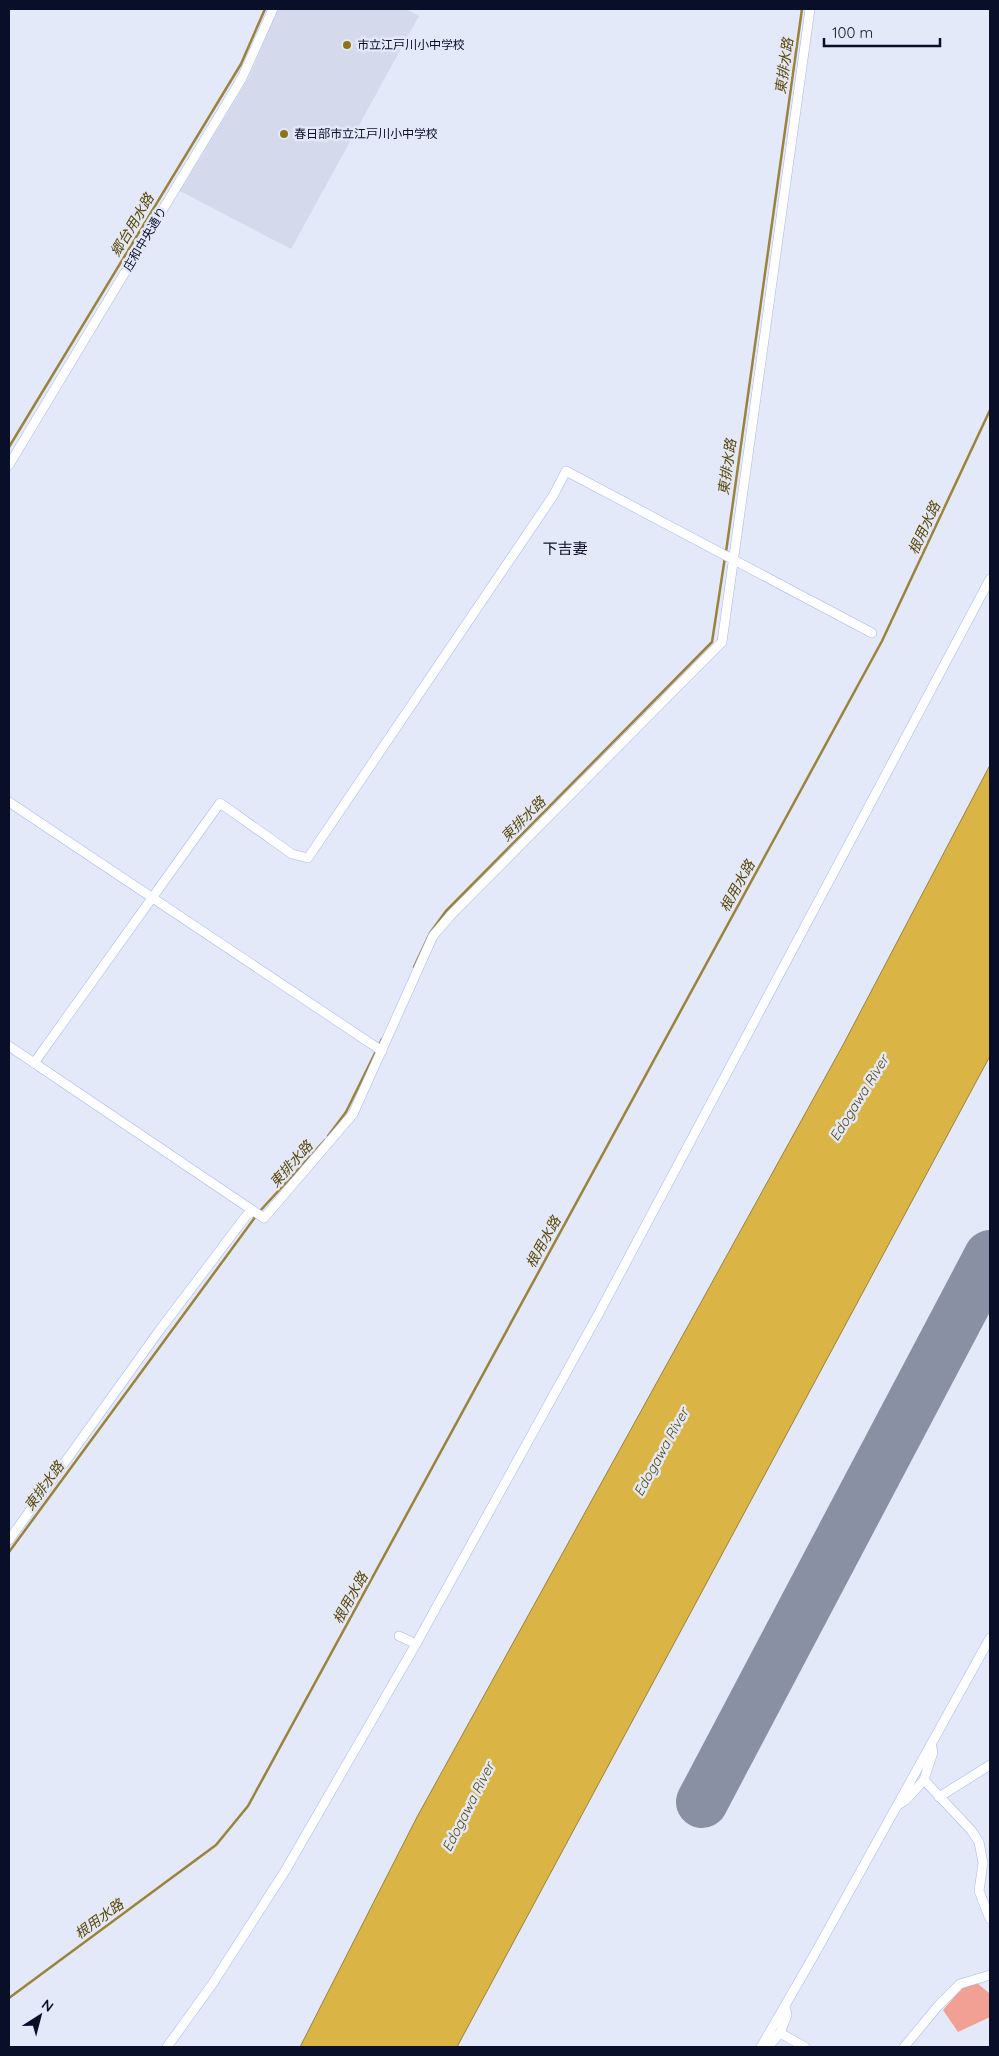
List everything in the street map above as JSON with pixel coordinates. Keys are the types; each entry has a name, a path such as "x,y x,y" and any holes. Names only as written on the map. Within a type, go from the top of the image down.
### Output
{"street":[{"name":"庄和中央通り","path":"9,465 242,78 273,9"},
{"path":"9,1046 264,1218 347,1123 382,1051 433,936 451,915 722,642 732,558 810,9"},
{"path":"34,1062 220,802 292,854 308,858 553,496 566,470 872,632"},
{"path":"166,2047 213,1984 285,1871 416,1644 599,1313 990,578"},
{"path":"9,802 382,1051"},
{"path":"9,1540 159,1331 246,1216 256,1213"},
{"path":"399,1636 416,1644"},
{"path":"761,2047 990,1638"},
{"path":"895,1807 906,1800 924,1780 933,1752 931,1744"},
{"path":"939,1797 990,1765"},
{"path":"924,1780 971,1830 979,1842 983,1864 979,1890 990,1919"},
{"path":"904,2047 938,2006 960,1984 990,1975"},
{"path":"768,2047 780,2033 788,2015 785,2007"},
{"path":"780,2033 805,2047"}],"shaded area":[{"name":"春日部市立江戸川小中学校","path":"278,9 406,9 419,16 291,249 180,191 249,77"},
{"path":"971,1978 989,1993 990,2017 958,2032 943,2010"}],"water":[{"name":"Edogawa River","path":"990,765 990,1056 457,2047 300,2047 417,1817 843,1045"}],"waterway":[{"name":"郷台用水路","path":"9,447 241,64 265,9"},
{"name":"東排水路","path":"726,552 802,9"},
{"name":"根用水路","path":"9,1998 216,1845 248,1806 882,641 990,410"},
{"name":"東排水路","path":"414,967 430,933 446,911 712,642 725,557"},
{"name":"東排水路","path":"328,1136 346,1112 382,1039"},
{"name":"東排水路","path":"259,1212 325,1140"},
{"name":"東排水路","path":"9,1552 256,1216"}],"runway":[{"path":"702,1802 990,1256"}],"place":[{"name":"市立江戸川小中学校","path":"347,45"},
{"name":"春日部市立江戸川小中学校","path":"284,134"}],"district":[{"name":"下吉妻","path":"565,549"}]}
